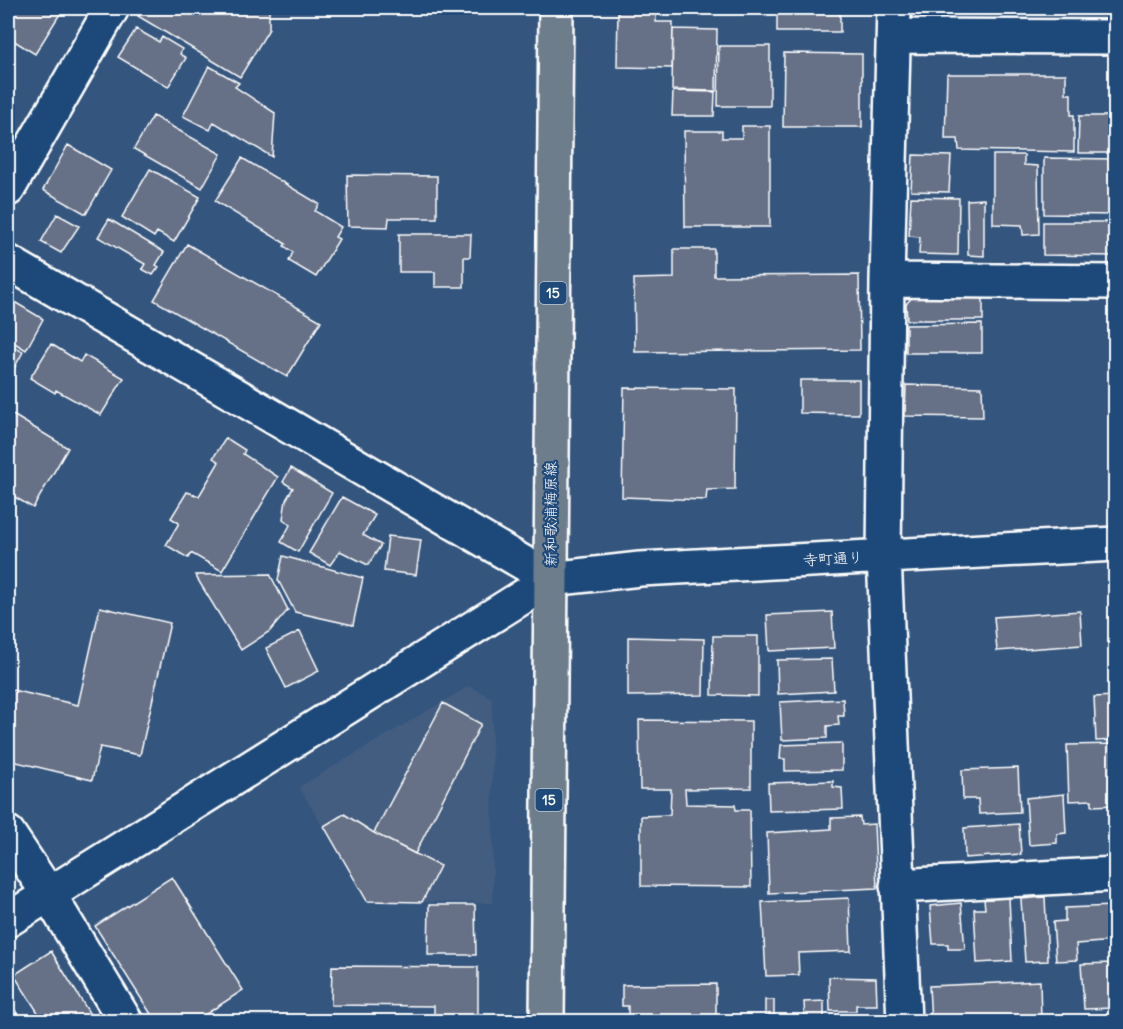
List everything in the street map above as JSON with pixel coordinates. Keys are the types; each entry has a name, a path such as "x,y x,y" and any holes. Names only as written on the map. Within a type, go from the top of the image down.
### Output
{"main road":[{"name":"新和歌浦梅原線","path":"548,1022 556,8"}],"street":[{"path":"8,189 112,8"},
{"path":"904,1022 884,556 886,280 894,22 1116,37"},
{"path":"8,262 551,579 48,892 8,920"},
{"path":"886,280 1116,282"},
{"name":"寺町通り","path":"551,579 640,569 1116,544"},
{"path":"8,833 48,892 126,1022"},
{"path":"897,886 1116,874"}],"shaded area":[{"path":"469,686 492,698 493,903 367,901 299,787"}],"building":[{"path":"8,8 63,9 35,54 8,37"},
{"path":"144,8 269,8 269,29 240,77 138,16"},
{"path":"618,8 656,8 656,22 673,22 672,68 617,67"},
{"path":"777,8 840,8 840,32 777,32"},
{"path":"136,29 159,42 162,37 182,49 180,54 186,58 168,87 118,57"},
{"path":"673,29 717,30 716,91 672,90"},
{"path":"719,46 770,46 770,106 718,106"},
{"path":"784,53 862,54 862,127 783,127"},
{"path":"209,66 239,83 235,87 275,113 272,157 214,122 210,130 183,116"},
{"path":"947,74 1066,74 1066,94 1071,94 1071,115 1074,115 1074,152 959,150 958,139 945,139"},
{"path":"673,91 715,92 714,116 672,116"},
{"path":"153,116 221,154 202,188 134,149"},
{"path":"1079,116 1116,116 1116,153 1078,153"},
{"path":"742,126 770,126 770,227 685,227 684,131 722,131 722,138 742,138"},
{"path":"68,145 111,170 86,214 43,190"},
{"path":"913,155 951,156 949,192 911,191"},
{"path":"993,155 1024,155 1024,165 1038,166 1039,234 1023,235 1022,225 993,224"},
{"path":"242,158 319,204 315,211 341,227 335,237 339,239 316,277 289,261 293,252 284,246 286,244 215,201"},
{"path":"1044,158 1116,159 1116,215 1044,214"},
{"path":"150,169 200,197 174,242 157,232 154,237 122,217"},
{"path":"347,175 437,176 437,218 389,218 388,227 348,226"},
{"path":"911,197 959,198 958,255 919,254 920,237 909,236"},
{"path":"984,199 984,256 968,255 967,200"},
{"path":"57,214 79,226 61,253 41,242"},
{"path":"109,219 164,252 156,265 159,267 153,275 142,269 145,264 98,237"},
{"path":"1043,222 1116,222 1116,256 1043,255"},
{"path":"399,234 471,234 470,257 464,257 464,287 435,287 435,272 399,272"},
{"path":"187,244 321,321 287,377 154,300"},
{"path":"674,249 714,249 714,276 859,275 860,350 635,352 634,279 674,278"},
{"path":"919,290 983,291 983,320 907,320 906,304"},
{"path":"11,300 43,319 26,350 8,339 8,306"},
{"path":"982,324 982,353 906,353 906,325"},
{"path":"8,343 23,352 8,379"},
{"path":"51,344 80,362 84,355 124,378 101,415 30,378"},
{"path":"800,380 859,380 859,414 800,413"},
{"path":"906,385 982,387 983,417 905,416"},
{"path":"624,388 736,389 735,489 707,490 706,500 622,497"},
{"path":"8,412 68,448 33,508 8,493"},
{"path":"226,438 245,450 243,454 278,477 222,571 191,553 188,558 166,545 179,523 171,518 187,492 199,496 219,462 213,458"},
{"path":"291,468 332,493 298,552 281,542 290,525 283,519 286,500 293,488 283,482"},
{"path":"342,497 375,515 363,535 381,545 368,565 340,551 330,565 309,553"},
{"path":"388,536 421,540 416,575 384,571"},
{"path":"283,556 363,578 353,625 295,612 278,580"},
{"path":"270,574 288,610 270,631 241,650 195,575"},
{"path":"100,607 170,623 140,755 100,747 92,780 8,760 8,689 78,705"},
{"path":"1080,611 1082,645 997,651 994,617"},
{"path":"832,612 834,648 769,651 767,615"},
{"path":"300,631 319,671 286,688 266,648"},
{"path":"713,636 758,636 758,696 712,695"},
{"path":"628,637 704,639 703,695 628,696"},
{"path":"832,659 834,691 778,694 777,660"},
{"path":"1116,696 1116,740 1096,741 1094,697"},
{"path":"843,699 844,716 838,716 839,725 827,726 827,738 782,740 780,702"},
{"path":"443,703 481,724 415,854 374,833"},
{"path":"639,720 751,721 751,788 685,789 686,804 735,805 736,810 750,810 751,887 641,886 641,816 670,815 671,789 640,789"},
{"path":"842,743 842,770 785,771 785,759 780,759 781,745"},
{"path":"1116,744 1116,805 1092,806 1092,800 1069,801 1067,745"},
{"path":"1018,768 1020,812 979,814 978,799 963,799 962,770"},
{"path":"833,781 833,787 842,788 843,809 769,811 768,783"},
{"path":"1064,794 1066,833 1057,834 1057,843 1029,845 1026,798"},
{"path":"344,814 374,833 440,866 422,902 367,901 324,826"},
{"path":"860,817 861,825 874,824 877,888 769,893 767,833 831,829 831,818"},
{"path":"1019,824 1021,854 965,858 964,828"},
{"path":"172,877 243,990 194,1022 156,1022 95,926"},
{"path":"1045,897 1048,961 1025,962 1021,899"},
{"path":"849,898 851,951 798,953 799,975 766,976 762,902"},
{"path":"1009,898 1012,961 977,963 974,909 985,909 984,899"},
{"path":"961,903 965,949 948,949 948,944 933,944 930,906"},
{"path":"429,905 475,905 476,955 428,955"},
{"path":"1113,906 1115,941 1076,944 1077,960 1056,961 1053,922 1065,921 1065,908"},
{"path":"51,951 91,1016 82,1022 44,1022 14,975"},
{"path":"1113,963 1115,1008 1084,1009 1081,964"},
{"path":"332,966 478,967 478,1017 434,1017 434,1006 331,1005"},
{"path":"829,977 876,978 877,1005 856,1005 856,1011 830,1011"},
{"path":"1040,981 1041,1022 931,1022 929,986"},
{"path":"716,984 716,1022 622,1022 628,1021 628,1006 622,1006 622,985"},
{"path":"8,998 22,1022 8,1022"},
{"path":"765,1000 774,1000 774,1016 765,1016"},
{"path":"824,1001 824,1018 877,1016 877,1022 771,1022 805,1020 804,1002"}]}
